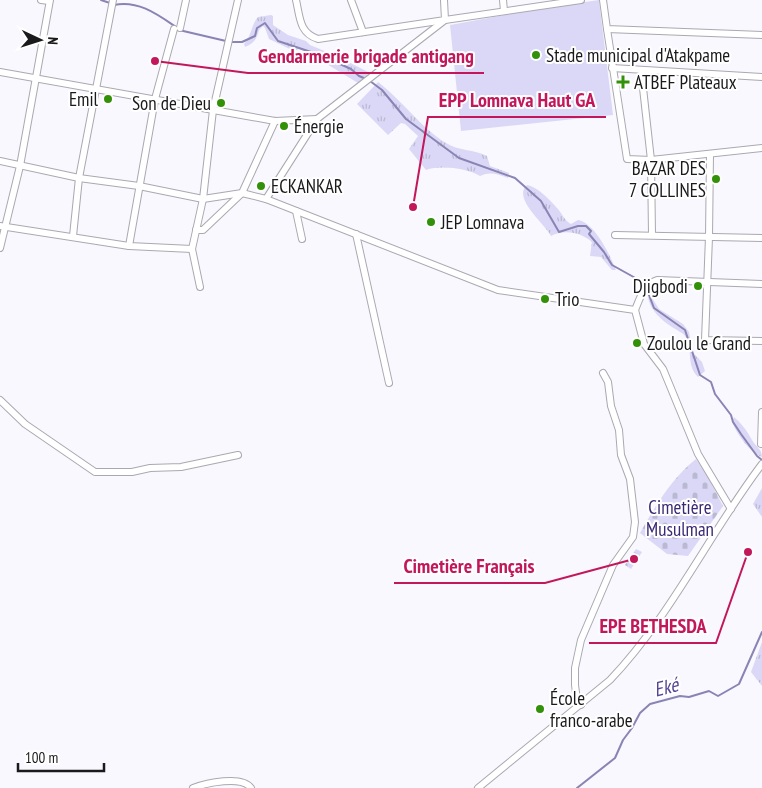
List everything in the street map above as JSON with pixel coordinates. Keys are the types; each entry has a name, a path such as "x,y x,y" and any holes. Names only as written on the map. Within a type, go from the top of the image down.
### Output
{"street":[{"path":"0,248 2,226 20,166 50,1 41,0"},
{"path":"129,246 155,99 186,0"},
{"path":"200,287 192,249 203,199 213,110 238,0"},
{"path":"296,0 303,30 308,36 318,39 581,0"},
{"path":"351,0 363,32"},
{"path":"444,0 445,20"},
{"path":"503,0 504,11"},
{"path":"603,0 627,159 651,160 762,148"},
{"path":"73,236 79,178 112,3"},
{"path":"266,199 317,119 445,20"},
{"path":"607,28 762,35"},
{"path":"612,68 762,77"},
{"path":"641,70 651,160 652,236"},
{"path":"0,72 275,121 317,119"},
{"path":"196,230 203,230 242,193 275,121"},
{"path":"710,154 705,340 762,341"},
{"path":"0,161 79,178 139,186 203,199 242,193 266,199 498,290 635,310"},
{"path":"296,211 302,239"},
{"path":"2,226 129,246 192,249"},
{"path":"356,234 389,383"},
{"path":"616,234 762,238"},
{"path":"731,509 698,454 663,369 644,344 635,310 644,289 651,282 657,280 762,284"},
{"path":"581,705 577,700 575,685 575,668 581,640 610,571 633,538 635,522 630,479 621,455 619,430 611,406 608,382 603,373"},
{"path":"0,400 25,424 95,472 132,472 150,468 181,467 238,456"},
{"path":"761,444 762,412"},
{"path":"478,788 610,680 639,647 761,465"},
{"path":"193,788 213,783 237,781 247,783 251,788"}],"green space":[{"path":"599,0 613,115 461,131 450,25"},
{"path":"273,16 273,25 288,35 306,41 310,45 327,52 329,57 337,56 370,73 358,83 312,55 299,49 294,51 269,39 263,26 255,40 245,47 244,44 258,17"},
{"path":"378,82 437,137 451,146 487,156 490,166 509,173 508,178 490,173 480,176 453,168 432,168 426,170 409,149 418,136 405,124 401,123 388,135 357,104"},
{"path":"527,185 536,188 544,195 571,224 578,220 590,227 601,240 616,270 612,270 601,257 590,256 592,242 583,236 567,232 551,236 523,197 523,190"},
{"path":"648,297 652,298 659,309 683,324 689,332 693,353 702,362 705,371 698,377 692,367 688,341 685,336 657,314 651,306"},
{"path":"734,417 760,450 762,457 748,447 740,437 732,422"},
{"name":"Cimetière Musulman","path":"696,459 723,506 688,556 667,554 640,533 672,484"},
{"path":"762,488 762,517 753,504"},
{"path":"636,549 642,552 631,569 625,565"},
{"path":"762,642 762,686 751,672"}],"waterway":[{"path":"101,0 110,3"},
{"path":"114,5 131,4 139,6 176,27"},
{"path":"231,42 242,42 255,36 257,28 265,23 278,41 320,55 351,69 366,79"},
{"path":"179,30 226,41"},
{"path":"370,81 382,90 406,119 459,158 515,178 541,201 559,232 578,226 586,226 591,231 589,234 612,265 639,280 644,286"},
{"path":"647,290 654,308 685,330 700,375 711,382 715,394 731,415 733,422 757,456 762,460"},
{"name":"Eké","path":"577,788 615,758 623,740 640,713 650,704 680,696 689,697 709,691 718,696 739,684 762,632"}],"place":[{"name":"Stade municipal d'Atakpame","path":"536,55"},
{"name":"Gendarmerie brigade antigang","path":"155,61"},
{"name":"ATBEF Plateaux","path":"623,82"},
{"name":"Emil","path":"108,99"},
{"name":"Son de Dieu","path":"221,103"},
{"name":"Énergie","path":"284,126"},
{"name":"BAZAR DES 7 COLLINES","path":"716,179"},
{"name":"ECKANKAR","path":"261,186"},
{"name":"EPP Lomnava Haut GA","path":"413,207"},
{"name":"JEP Lomnava","path":"431,222"},
{"name":"Djigbodi","path":"698,286"},
{"name":"Trio","path":"545,299"},
{"name":"Zoulou le Grand","path":"637,343"},
{"name":"EPE BETHESDA","path":"748,552"},
{"name":"Cimetière Français","path":"634,559"},
{"name":"École franco-arabe","path":"540,709"}]}
